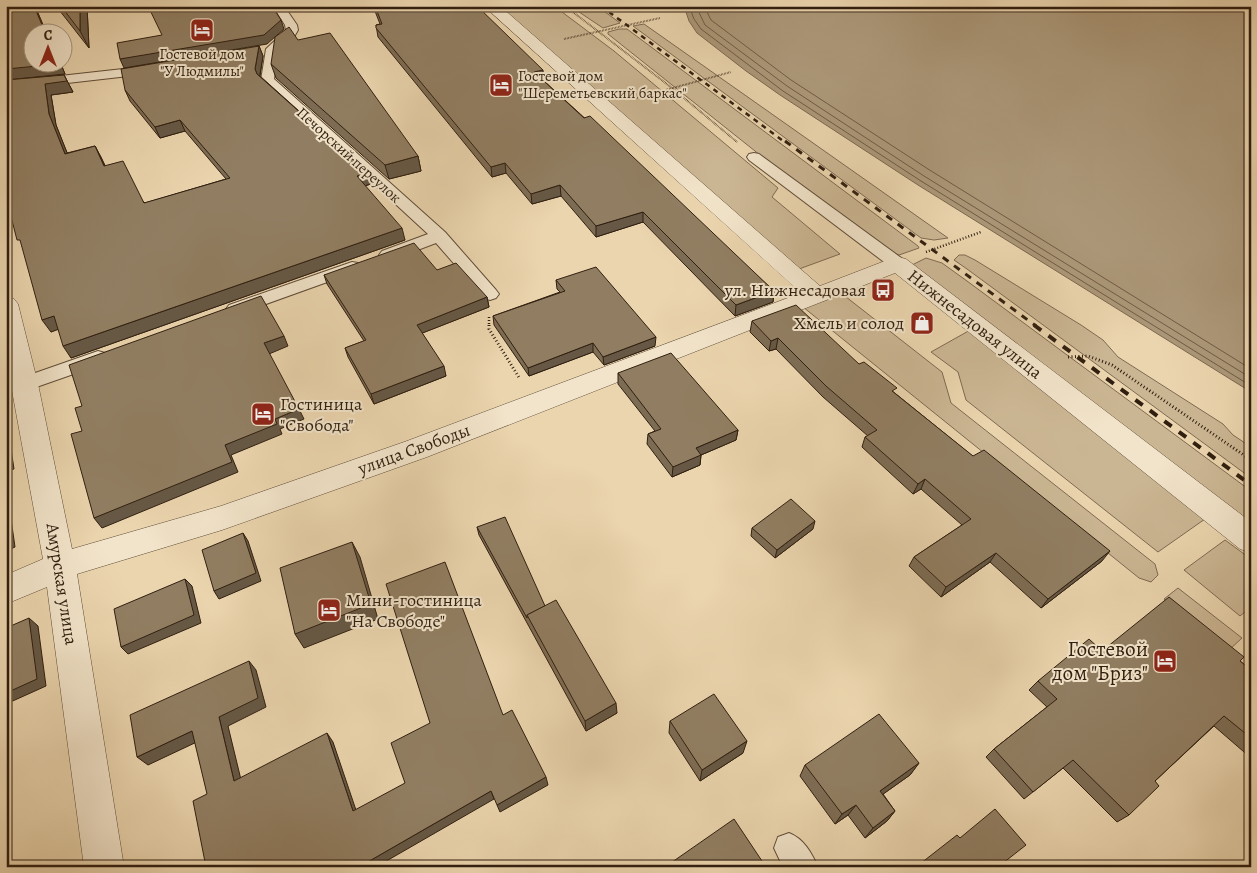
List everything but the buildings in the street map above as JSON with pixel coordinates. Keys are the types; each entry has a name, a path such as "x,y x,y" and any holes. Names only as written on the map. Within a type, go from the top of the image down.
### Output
{"street":[{"path":"490,6 818,296"},
{"name":"Нижнесадовая улица","path":"818,296 898,264 1251,540"},
{"name":"улица Свободы","path":"6,590 60,566 222,518 408,452 818,296"},
{"name":"Амурская улица","path":"6,304 25,384 60,566 104,867"}],"lane":[{"path":"256,52 272,49 292,30 291,25 278,6"},
{"path":"266,80 272,49"},
{"path":"6,86 128,74 166,67"},
{"name":"Печорский переулок","path":"253,70 439,236 490,294"},
{"path":"754,157 898,264"},
{"path":"223,314 439,236"},
{"path":"25,384 110,354"}],"path":[{"path":"565,6 672,88 754,157"},
{"path":"534,45 660,18"},
{"path":"604,107 731,72"},
{"path":"898,264 981,232"},
{"path":"490,294 489,329 535,404"},
{"path":"1020,359 1088,356 1102,360 1251,460"}],"shaded area":[{"path":"498,6 554,6 614,51 778,188 772,197 840,254 799,269"},
{"path":"570,6 597,6 620,23 603,28"},
{"path":"644,24 948,238 934,240 921,238 633,26"},
{"path":"627,29 919,248 899,255 890,252 760,155 608,34 608,32"},
{"path":"959,255 965,255 975,260 1081,325 1103,340 1118,357 1223,424 1233,435 1251,447 1251,478 954,260"},
{"path":"926,258 942,263 1251,491 1251,526 912,265"},
{"path":"841,293 942,372 951,403 1155,564 1158,575 1151,582 1139,578 803,307"},
{"path":"972,329 1205,519 1158,552 966,400 958,372 931,352"},
{"path":"1225,540 1251,559 1251,607 1240,616 1184,570"},
{"path":"1178,588 1242,638 1228,651 1164,599"}],"water":[{"path":"676,6 1251,6 1251,392 918,185 780,95 697,33 689,21 685,9"}],"railway":[{"path":"601,6 786,143"},
{"path":"785,141 1036,326"},
{"path":"1034,325 1251,485"}],"place":[{"name":"Гостевой дом \"У Людмилы\"","path":"202,30"},
{"name":"Гостевой дом \"Шереметьевский баркас\"","path":"501,85"},
{"name":"ул. Нижнесадовая","path":"883,290"},
{"name":"Хмель и солод","path":"922,323"},
{"name":"Гостиница \"Свобода\"","path":"263,414"},
{"name":"Мини-гостиница \"На Свободе\"","path":"329,610"},
{"name":"Гостевой дом \"Бриз\"","path":"1165,661"}]}
